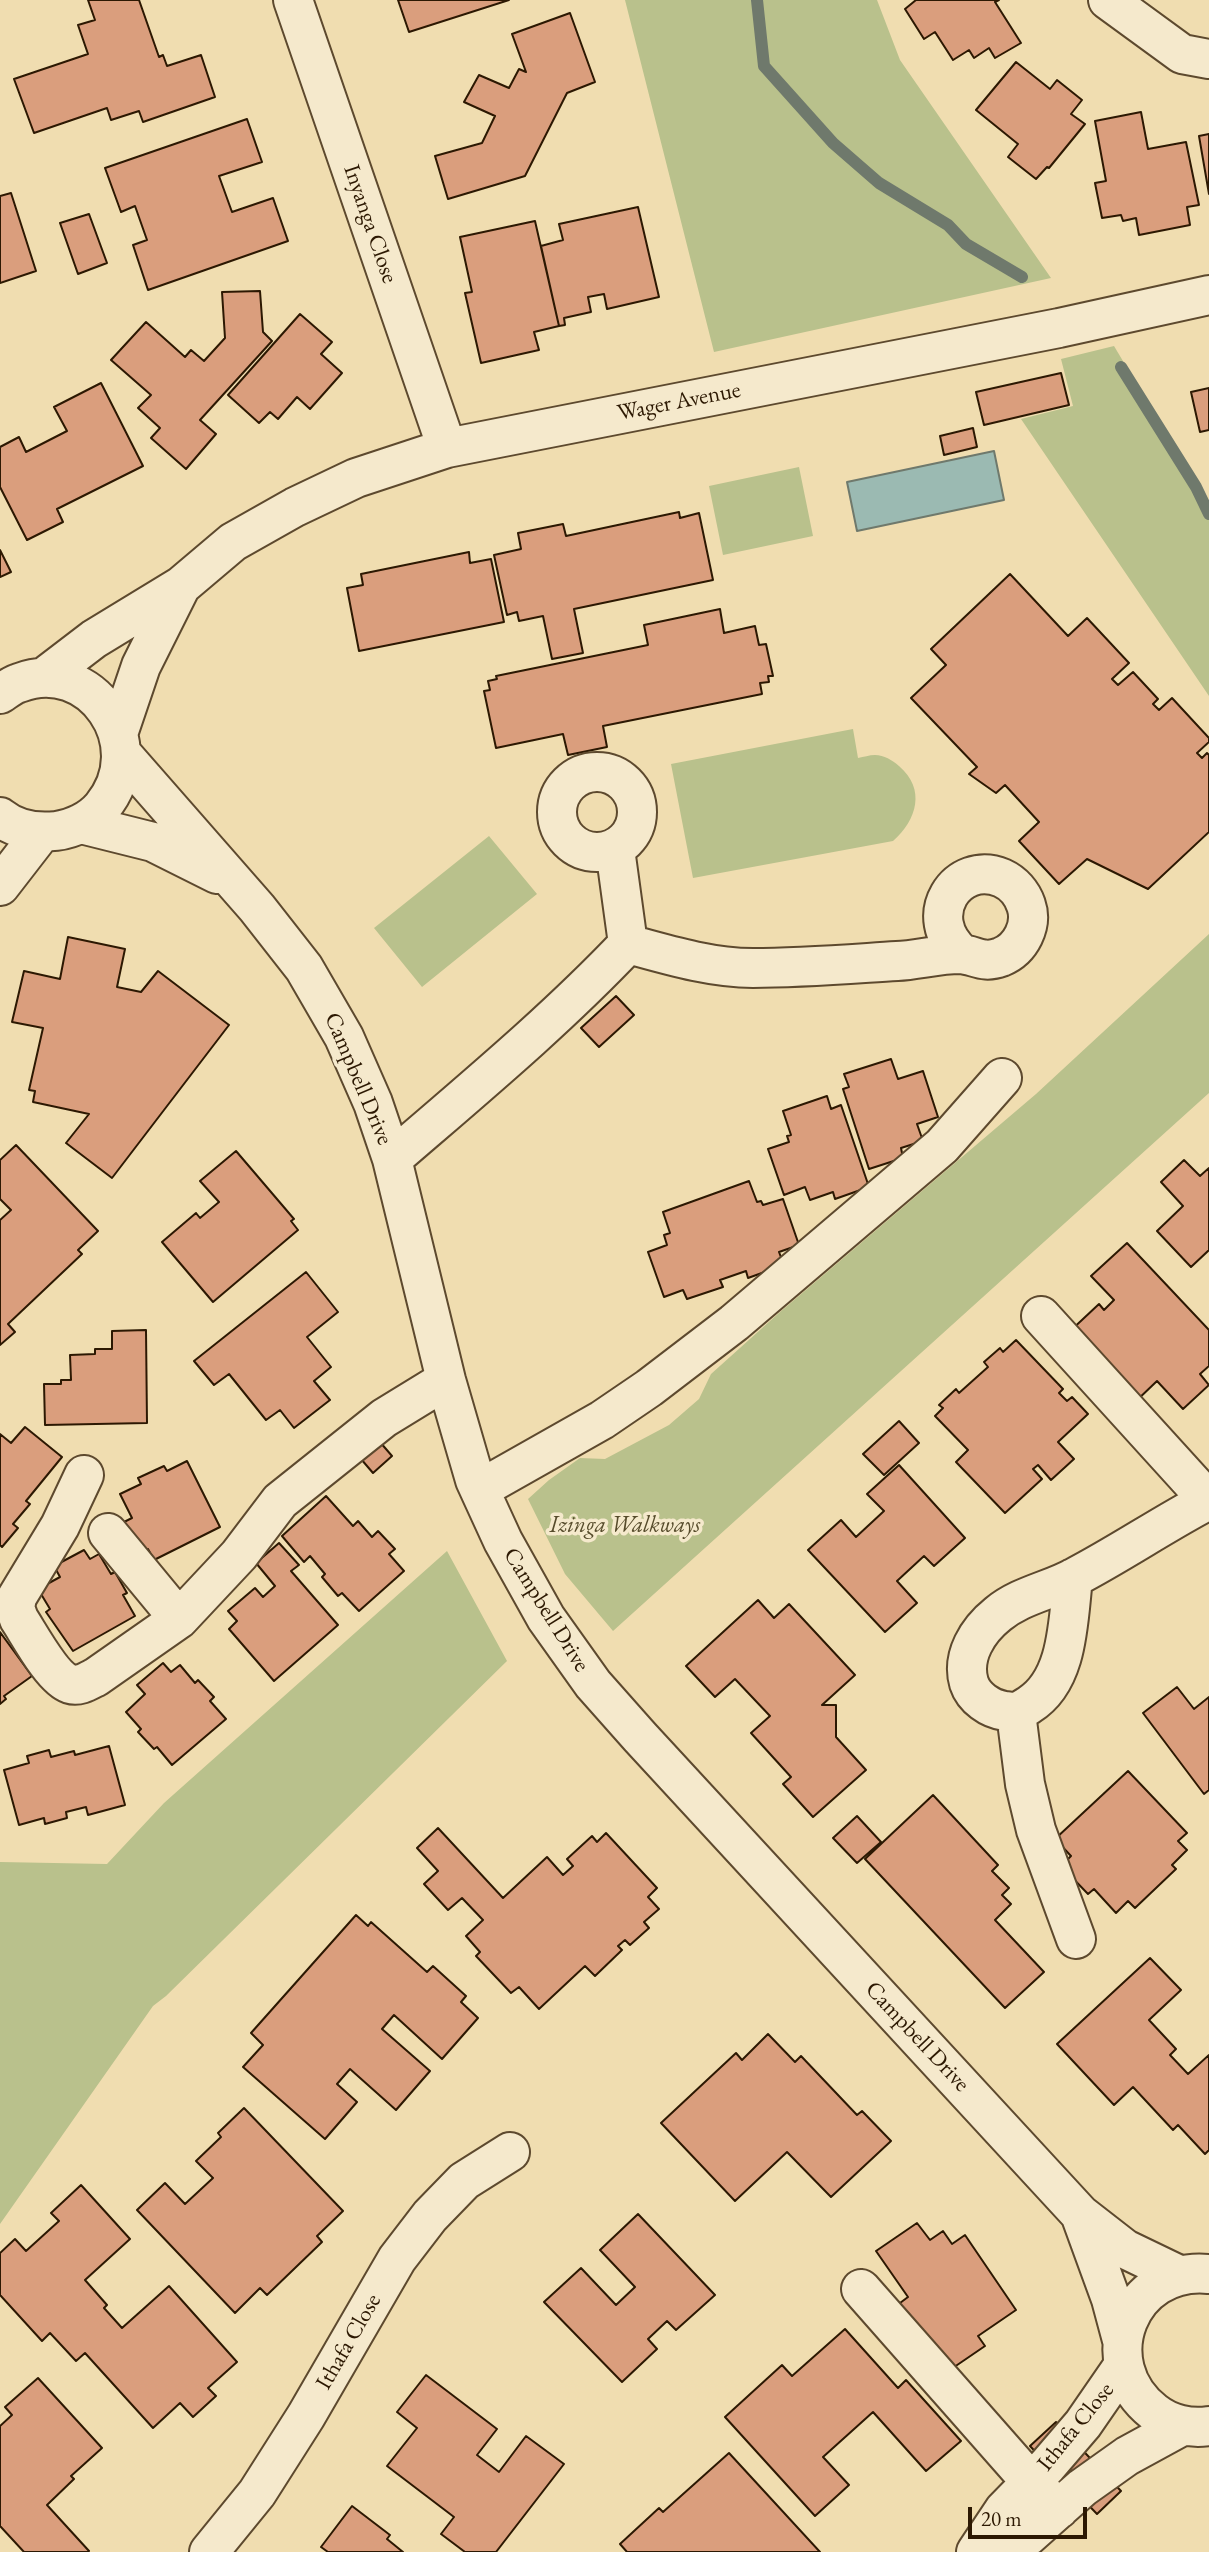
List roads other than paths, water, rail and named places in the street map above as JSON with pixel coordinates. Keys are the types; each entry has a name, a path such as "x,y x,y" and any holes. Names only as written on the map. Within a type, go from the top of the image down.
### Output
{"street":[{"name":"Inyanga Close","path":"293,0 447,448"},
{"path":"1108,0 1182,54 1209,59"},
{"name":"Wager Avenue","path":"181,586 233,542 295,507 356,478 447,448 1059,328 1209,295"},
{"path":"16,684 181,586"},
{"path":"0,817 22,829 41,833 62,831 81,824 98,812 112,795 120,776 121,743 141,666 181,586"},
{"name":"Campbell Drive","path":"16,684 67,682 89,693 107,709 121,743 304,968 344,1037 373,1103 392,1158 446,1380 480,1489 503,1541 546,1618 593,1684 1080,2214"},
{"path":"81,824 153,842 229,879"},
{"path":"0,886 41,833"},
{"path":"615,849 628,944"},
{"path":"628,944 680,959 751,968 899,961 962,954"},
{"path":"392,1158 527,1043 628,944"},
{"path":"480,1489 602,1420 734,1323 942,1146 1002,1078"},
{"path":"1041,1316 1209,1500 1073,1578 1023,1598 999,1613 977,1636 968,1660 970,1683 979,1699 997,1710 1016,1713 1037,1700 1052,1682 1066,1642 1073,1578"},
{"path":"84,1475 60,1526 27,1577 17,1597 15,1608 19,1619 58,1676 70,1684 81,1684 96,1677 179,1619 239,1555 281,1502 384,1418 446,1380"},
{"path":"108,1533 179,1619"},
{"path":"1016,1713 1025,1784 1036,1830 1076,1939"},
{"name":"Ithafa Close","path":"209,2552 257,2493 306,2416 397,2259 430,2216 464,2181 510,2152"},
{"path":"1080,2214 1125,2249 1194,2275"},
{"path":"1080,2214 1111,2299 1130,2387 1144,2404 1161,2418 1196,2426"},
{"name":"Ithafa Close","path":"976,2552 1004,2510 1083,2424 1123,2353 1128,2319 1141,2299 1159,2284 1194,2275"},
{"path":"861,2289 1031,2482 1059,2509"},
{"name":"Ithafa Close","path":"1000,2552 1028,2536 1082,2488 1126,2456 1196,2426"}],"water":[{"path":"994,451 1004,500 857,531 847,482"}],"waterway":[{"path":"757,0 764,66 833,143 879,183 948,225 966,244 1022,277"},
{"path":"1121,367 1196,487 1209,514"}],"park label":[{"name":"Izinga Walkways","path":"625,1526"}]}
